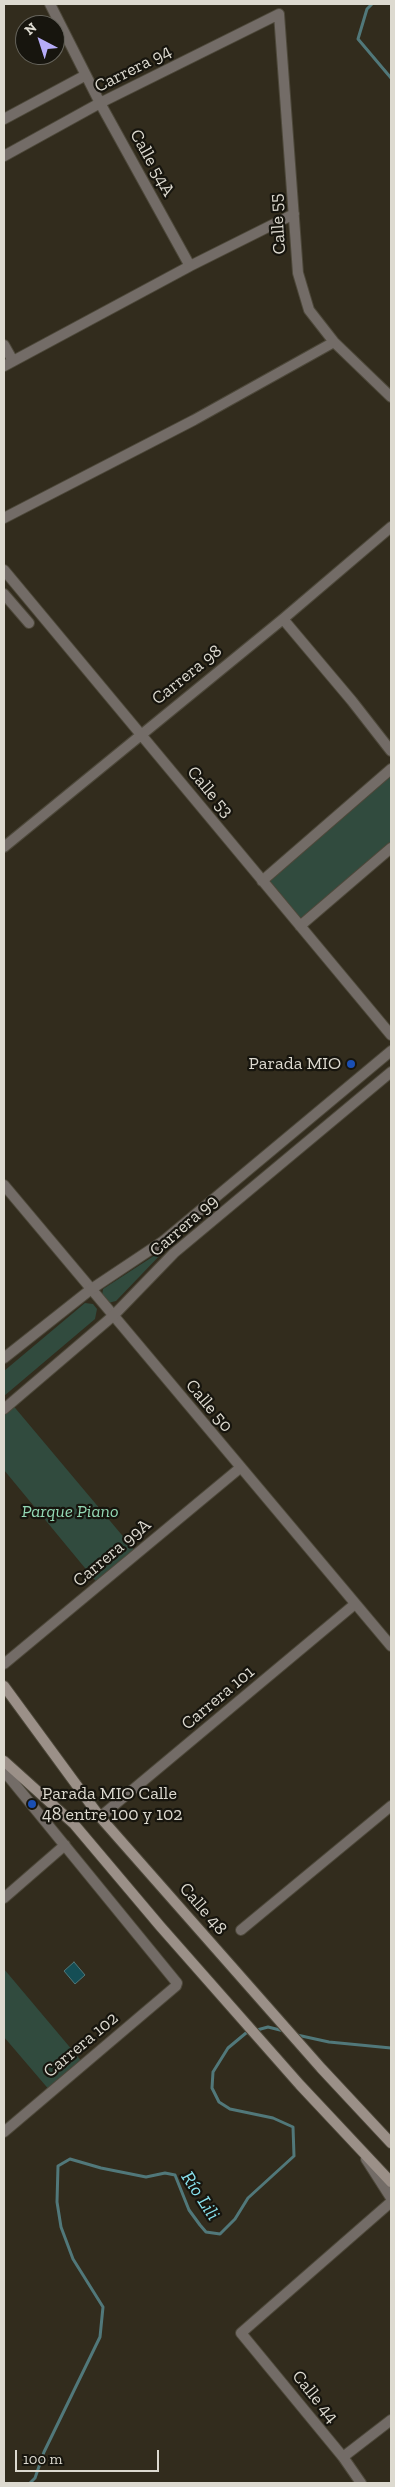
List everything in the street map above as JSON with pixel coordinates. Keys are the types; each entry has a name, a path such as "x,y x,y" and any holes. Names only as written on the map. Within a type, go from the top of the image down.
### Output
{"main road":[{"name":"Calle 48","path":"4,1686 100,1817 391,2143"},
{"path":"4,1761 74,1824 160,1926 391,2182"}],"street":[{"name":"Calle 54A","path":"50,4 100,103 190,266"},
{"name":"Carrera 94","path":"4,156 100,103 279,14"},
{"name":"Calle 55","path":"279,14 298,273 308,310 334,342 391,397"},
{"path":"4,119 86,75"},
{"path":"4,345 8,363 190,266 294,214"},
{"path":"4,518 194,420 334,342"},
{"name":"Carrera 98","path":"4,847 283,619 391,527"},
{"name":"Calle 53","path":"4,570 391,1035"},
{"path":"4,594 29,624"},
{"path":"283,619 391,751"},
{"path":"262,881 391,770"},
{"path":"300,926 391,848"},
{"name":"Carrera 99","path":"4,1358 90,1290 162,1242 391,1051"},
{"name":"Carrera 99","path":"4,1408 113,1316 174,1253 391,1072"},
{"name":"Calle 50","path":"4,1185 90,1290 391,1646"},
{"name":"Carrera 99A","path":"4,1664 240,1468"},
{"name":"Carrera 101","path":"100,1817 356,1604"},
{"path":"4,1771 66,1845 4,1898"},
{"path":"241,1930 391,1806"},
{"name":"Carrera 102","path":"4,2132 174,1989 177,1983 66,1845"},
{"path":"355,2144 391,2200"},
{"name":"Calle 44","path":"361,2483 343,2457 241,2333 391,2200"},
{"path":"343,2457 391,2420"}],"green space":[{"path":"391,769 391,848 300,926 262,881"},
{"path":"163,1250 116,1301 108,1303 102,1296 103,1289"},
{"path":"85,1303 93,1304 97,1309 95,1319 4,1396 4,1371"},
{"name":"Parque Piano","path":"11,1403 137,1553 99,1585 4,1470 4,1409"},
{"path":"4,1969 84,2064 51,2092 4,2037"}],"water":[{"path":"74,1962 85,1975 75,1984 64,1971"}],"waterway":[{"name":"Río Lili","path":"372,4 367,9 358,39 391,78"},
{"name":"Río Lili","path":"30,2483 35,2478 44,2452 100,2337 103,2307 73,2259 61,2227 57,2202 58,2166 70,2159 101,2168 146,2177 165,2173 175,2175 189,2210 200,2225 206,2232 220,2234 235,2219 248,2198 294,2156 293,2127 273,2118 230,2109 219,2102 212,2088 213,2072 228,2048 246,2033 268,2027 284,2031"},
{"name":"Río Lili","path":"297,2035 329,2042 391,2048"}],"place":[{"name":"Parada MIO","path":"351,1064"},
{"name":"Parada MIO Calle 48 entre 100 y 102","path":"32,1804"}]}
